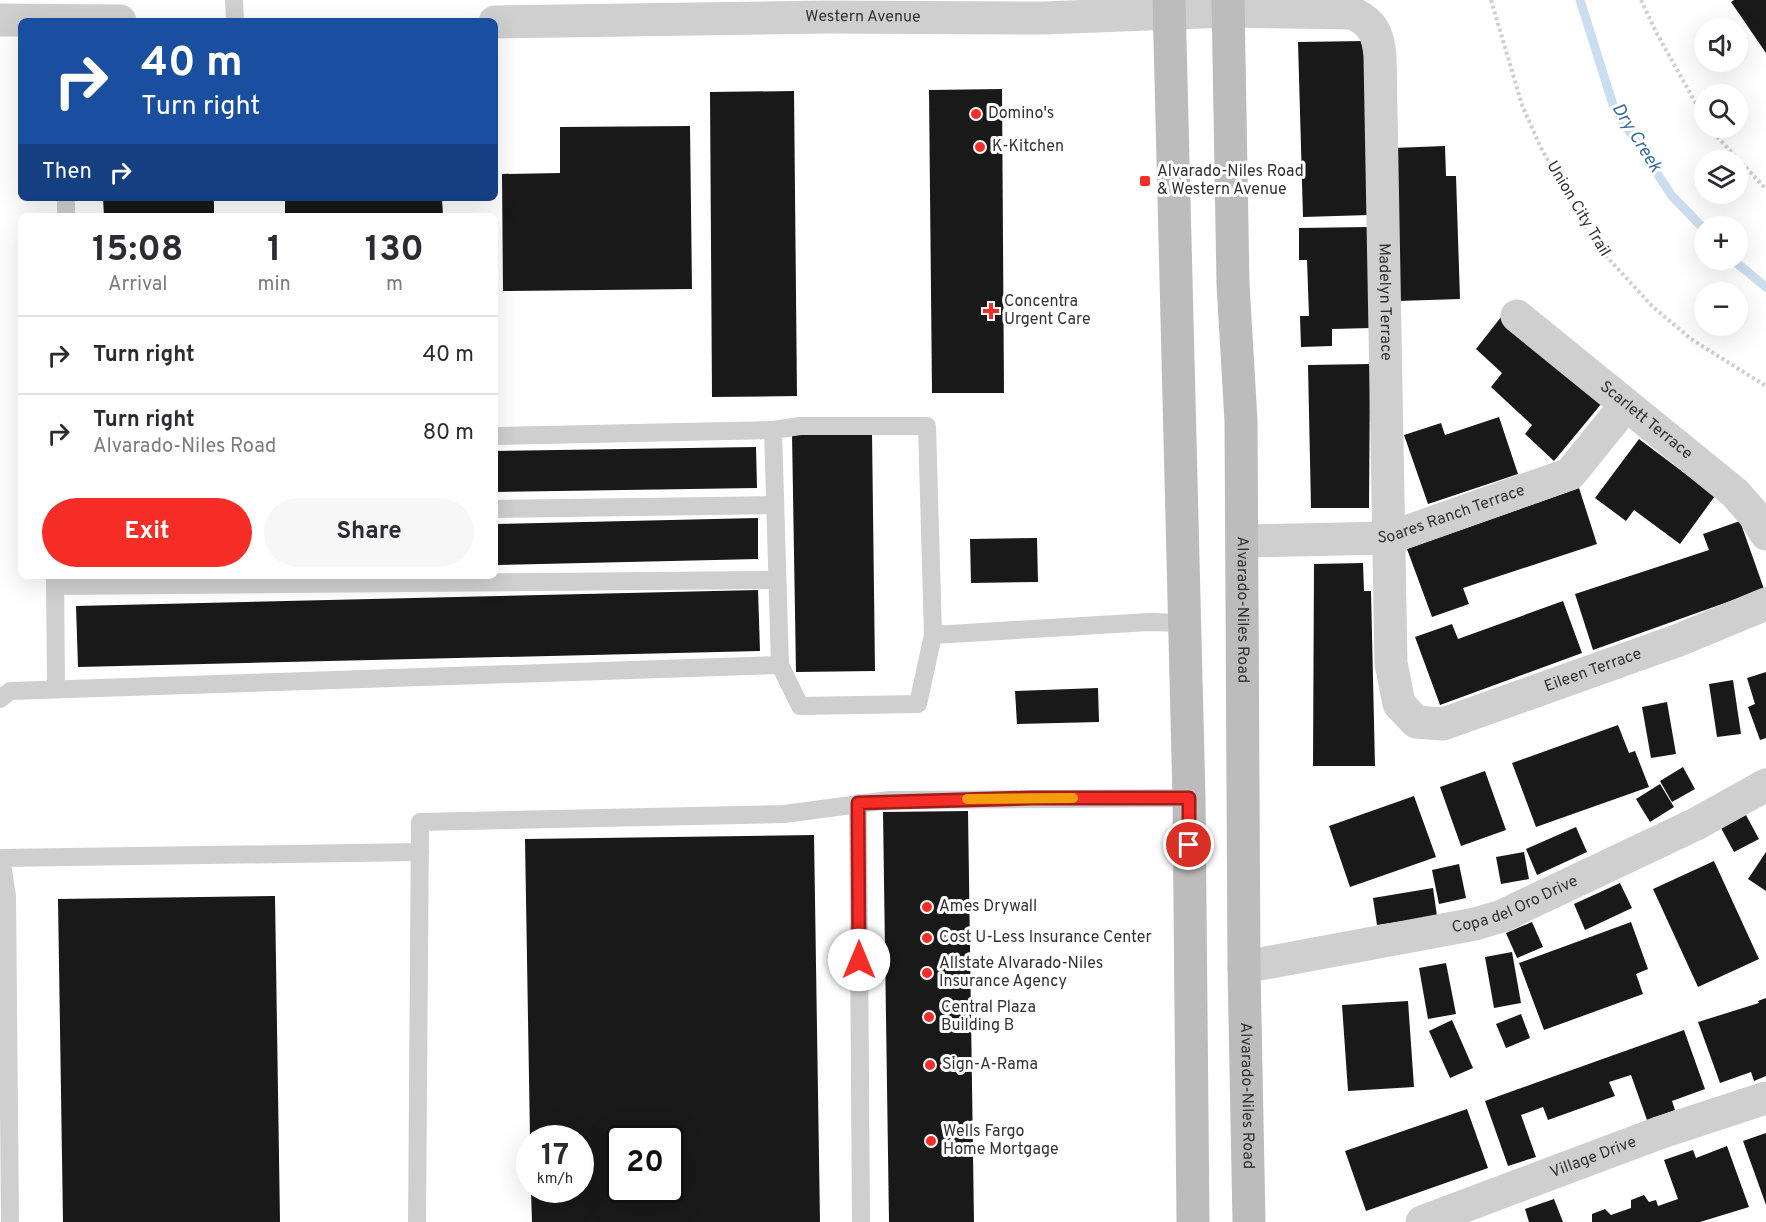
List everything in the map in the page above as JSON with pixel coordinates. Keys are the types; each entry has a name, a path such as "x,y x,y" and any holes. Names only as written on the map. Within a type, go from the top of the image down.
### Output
{"main road":[{"name":"Alvarado-Niles Road","path":"1228,6 1233,284 1241,421 1244,967 1249,1222"},
{"path":"1169,8 1189,798 1193,1222"}],"street":[{"name":"Western Avenue","path":"498,22 824,17 1043,18 1169,8 1228,6"},
{"name":"Madelyn Terrace","path":"1228,6 1352,13 1365,18 1378,38 1391,663 1399,704 1416,722"},
{"path":"18,13 54,18"},
{"name":"Scarlett Terrace","path":"1517,315 1624,406 1735,493 1755,516 1766,534"},
{"name":"Soares Ranch Terrace","path":"1242,541 1389,537 1570,474 1624,406"},
{"name":"Eileen Terrace","path":"1416,722 1443,724 1679,640 1766,604"},
{"name":"Copa del Oro Drive","path":"1244,967 1475,924 1502,916 1696,824 1766,785"},
{"name":"Village Drive","path":"1422,1222 1659,1133 1766,1098"}],"lane":[{"path":"234,0 235,18"},
{"path":"498,436 773,430 800,426 927,426 933,635 918,704 800,706 780,665 773,430"},
{"path":"498,508 775,506"},
{"path":"56,689 55,581 777,580"},
{"path":"933,635 1149,622 1184,623"},
{"path":"0,699 10,691 780,665"},
{"path":"417,1222 420,822 784,814 858,803 1019,798 1189,798"},
{"path":"858,803 861,1222"},
{"path":"10,1222 7,896 1,858 420,852"}],"path":[{"name":"Union City Trail","path":"1491,0 1522,105 1541,148 1596,245 1644,299 1691,339 1766,386"},
{"path":"1641,0 1694,100"},
{"path":"1718,138 1766,189"}],"building":[{"path":"1734,0 1766,0 1766,53 1748,27 1748,18 1742,18 1731,2"},
{"path":"1364,41 1369,215 1303,217 1298,42"},
{"path":"1002,89 1004,393 932,393 929,90"},
{"path":"794,91 797,396 712,397 710,92"},
{"path":"690,126 692,289 503,291 502,174 560,173 560,127"},
{"path":"1445,146 1446,176 1456,176 1460,299 1398,301 1392,148"},
{"path":"103,201 214,201 214,213 104,213"},
{"path":"285,201 442,201 443,213 285,213"},
{"path":"1368,227 1371,328 1332,329 1332,346 1301,347 1300,316 1309,316 1307,260 1299,260 1299,228"},
{"path":"1501,317 1602,403 1554,461 1525,434 1532,425 1491,387 1502,373 1476,349"},
{"path":"1370,364 1369,508 1311,508 1308,365"},
{"path":"1499,417 1518,474 1428,504 1404,435 1441,423 1445,435"},
{"path":"872,432 875,671 796,672 792,433"},
{"path":"1639,439 1715,496 1680,544 1634,510 1626,521 1595,498"},
{"path":"756,447 757,488 498,492 498,451"},
{"path":"1579,488 1597,544 1463,588 1469,604 1432,617 1407,549"},
{"path":"758,518 758,559 498,565 498,524"},
{"path":"1740,521 1764,589 1593,650 1575,594 1709,550 1703,534"},
{"path":"1037,538 1038,582 971,583 970,539"},
{"path":"1363,563 1364,591 1371,591 1375,766 1313,766 1314,564"},
{"path":"758,590 760,651 78,667 76,606"},
{"path":"1563,601 1582,653 1440,705 1415,637 1452,624 1458,639"},
{"path":"1766,672 1766,738 1760,740 1748,707 1755,704 1747,678"},
{"path":"1733,680 1741,734 1717,737 1709,684"},
{"path":"1098,688 1099,722 1017,724 1015,691"},
{"path":"1667,702 1676,754 1651,758 1642,707"},
{"path":"1618,725 1629,753 1635,751 1649,787 1536,827 1512,763"},
{"path":"1683,767 1695,789 1672,802 1660,781"},
{"path":"1485,771 1506,830 1461,846 1440,787"},
{"path":"1660,784 1674,807 1650,822 1636,799"},
{"path":"1414,796 1436,857 1350,887 1329,826"},
{"name":"Central Plaza Building B","path":"968,811 974,1222 889,1222 883,812"},
{"path":"1746,815 1759,839 1734,852 1721,828"},
{"path":"1576,827 1587,852 1537,875 1526,849"},
{"path":"814,835 820,1222 532,1222 531,1203 594,1203 594,1125 530,1125 525,839"},
{"path":"1524,852 1529,879 1501,884 1496,857"},
{"path":"1766,852 1766,891 1748,879"},
{"path":"1714,861 1759,959 1698,987 1653,889"},
{"path":"1459,864 1466,898 1439,904 1432,870"},
{"path":"1620,883 1632,908 1585,930 1574,904"},
{"path":"1433,888 1437,916 1377,925 1373,898"},
{"path":"275,896 280,1222 63,1222 58,899"},
{"path":"1532,922 1543,947 1517,958 1506,933"},
{"path":"1631,922 1648,969 1636,974 1643,994 1544,1030 1519,963"},
{"path":"1512,952 1521,1003 1494,1008 1485,957"},
{"path":"1446,963 1456,1014 1428,1019 1419,968"},
{"path":"1766,998 1766,1076 1754,1081 1751,1072 1720,1083 1698,1022 1759,1003 1758,1001"},
{"path":"1408,1001 1414,1087 1348,1091 1342,1005"},
{"path":"1521,1014 1530,1038 1506,1048 1496,1024"},
{"path":"1452,1020 1473,1068 1450,1078 1429,1031"},
{"path":"1684,1030 1705,1089 1672,1101 1675,1110 1647,1120 1631,1075 1609,1082 1615,1096 1548,1120 1543,1107 1521,1115 1536,1157 1508,1166 1485,1101"},
{"path":"1467,1109 1488,1168 1366,1211 1345,1151"},
{"path":"1766,1133 1766,1205 1743,1141"},
{"path":"1727,1146 1749,1207 1700,1222 1592,1222 1592,1214 1605,1209 1611,1215 1631,1208 1631,1200 1644,1195 1649,1202 1656,1200 1658,1206 1678,1199 1664,1160 1693,1150 1696,1158"},
{"path":"1554,1199 1563,1222 1529,1222 1525,1209"}],"waterway":[{"name":"Dry Creek","path":"1580,0 1614,108 1672,196 1694,219"},
{"name":"Dry Creek","path":"1745,270 1766,287"}],"slow traffic":[{"path":"967,799 1073,798"}],"place":[{"name":"Domino's","path":"976,114"},
{"name":"K-Kitchen","path":"980,147"},
{"name":"Alvarado-Niles Road & Western Avenue","path":"1145,181"},
{"name":"Concentra Urgent Care","path":"991,311"},
{"name":"Ames Drywall","path":"927,907"},
{"name":"Cost U-Less Insurance Center","path":"927,938"},
{"name":"Allstate Alvarado-Niles Insurance Agency","path":"927,973"},
{"name":"Central Plaza Building B","path":"929,1017"},
{"name":"Sign-A-Rama","path":"930,1065"},
{"name":"Wells Fargo Home Mortgage","path":"931,1141"}],"route":[{"path":"859,960 858,803 889,800 1189,798 1189,845"}]}
